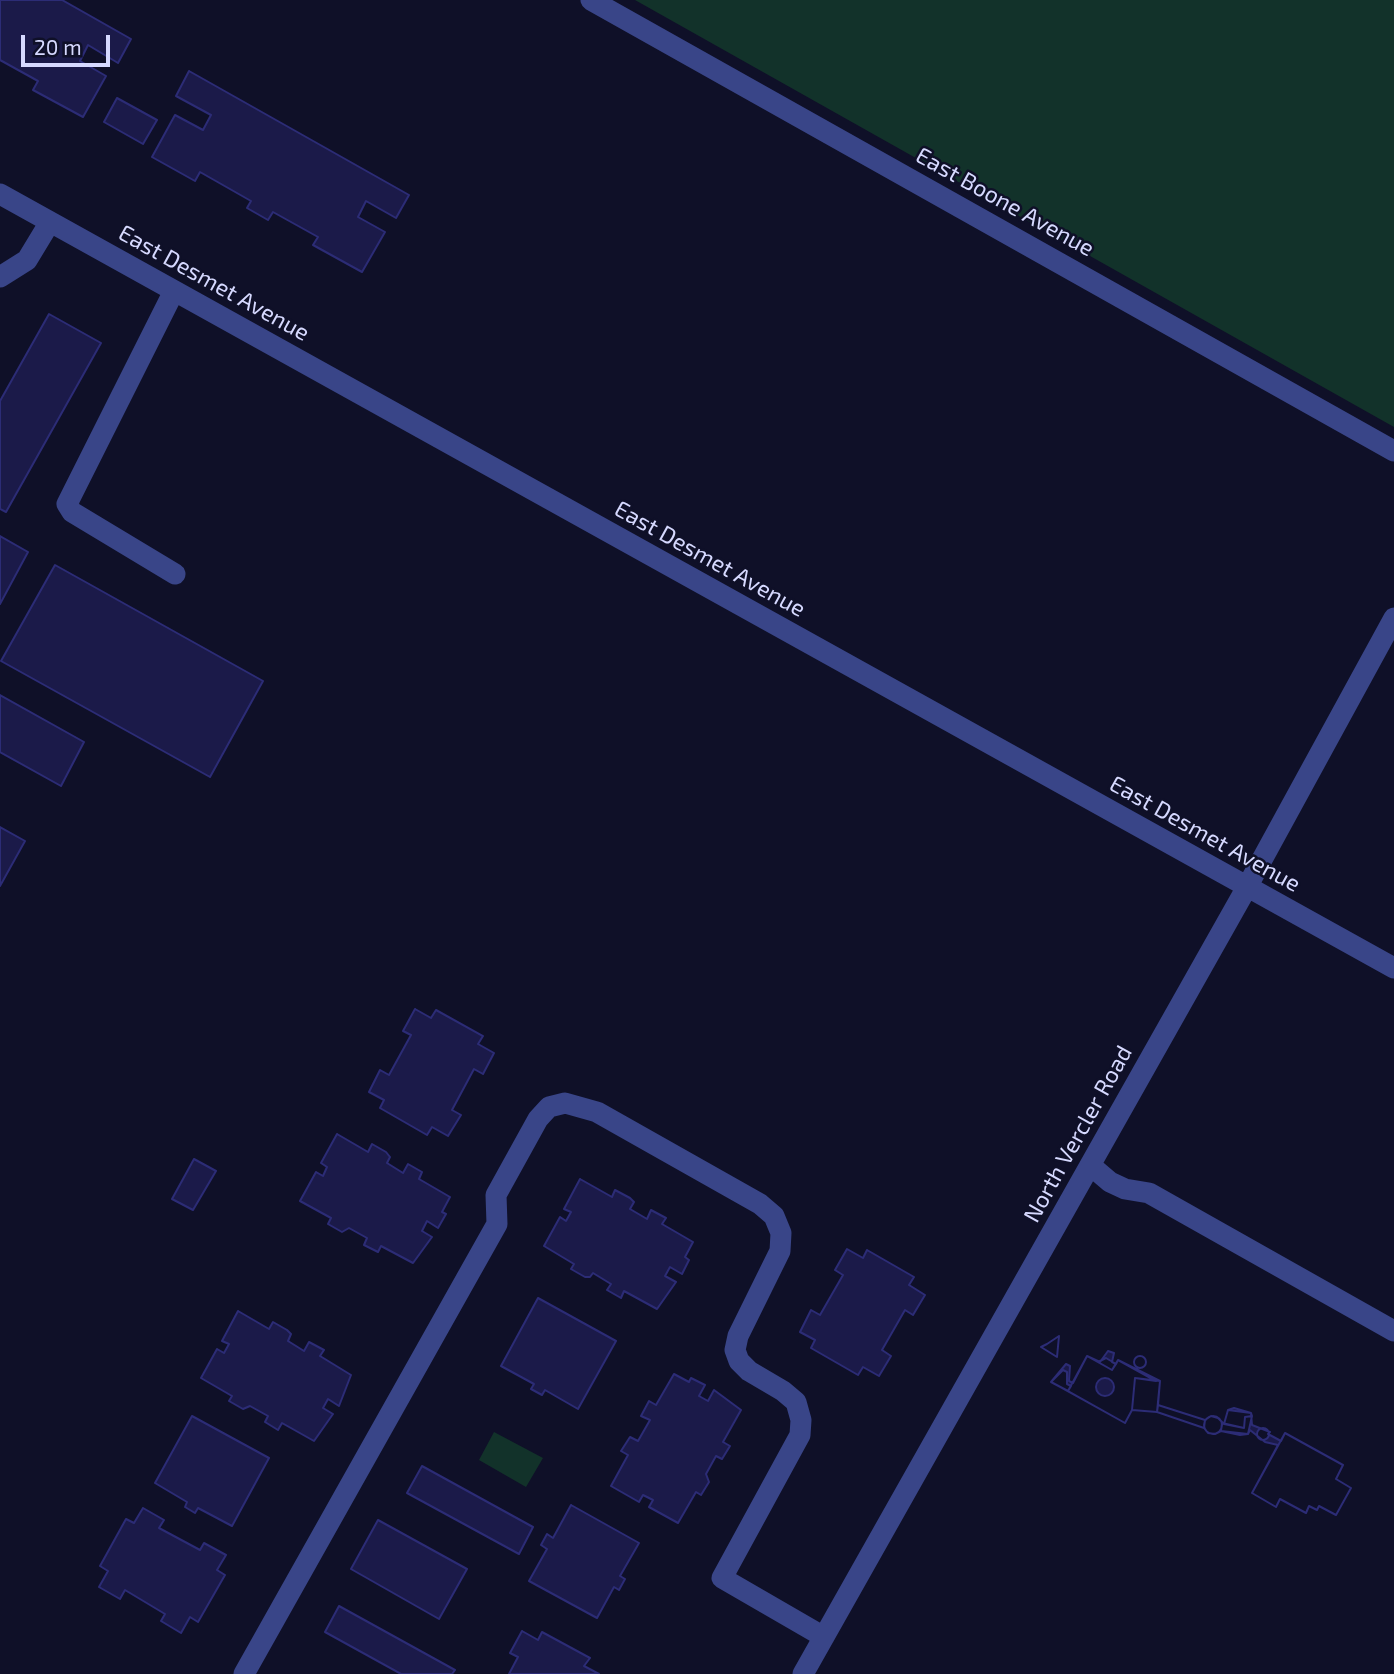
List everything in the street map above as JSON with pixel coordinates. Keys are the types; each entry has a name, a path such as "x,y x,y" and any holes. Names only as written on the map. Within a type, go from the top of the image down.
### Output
{"street":[{"name":"East Boone Avenue","path":"591,0 1394,451"},
{"name":"East Desmet Avenue","path":"0,194 1394,968"},
{"path":"0,277 27,260 50,222"},
{"path":"174,291 67,504 72,512 175,574"},
{"name":"North Vercler Road","path":"803,1674 1247,887 1394,618"},
{"path":"244,1674 497,1224 496,1195 538,1119 548,1107 565,1103 597,1112 760,1204 774,1216 781,1233 780,1251 738,1336 735,1350 739,1361 749,1371 796,1402 801,1420 800,1436 722,1578 824,1637"},
{"path":"1090,1165 1110,1182 1125,1189 1149,1193 1394,1331"}],"green space":[{"path":"635,0 1394,0 1394,427"},
{"path":"494,1432 543,1458 526,1487 479,1460"}],"building":[{"path":"0,0 62,0 131,39 118,63 88,45 80,61 106,76 83,117 33,90 38,81 0,60"},
{"path":"189,71 409,195 396,218 366,201 358,217 385,232 362,272 313,245 318,237 273,212 268,220 247,208 251,201 200,172 195,181 152,157 175,115 203,130 211,115 176,96"},
{"path":"117,98 157,120 143,144 104,122"},
{"path":"49,314 101,343 6,512 0,509 0,401"},
{"path":"0,536 28,552 0,604"},
{"path":"55,565 263,681 210,777 1,661"},
{"path":"0,695 84,742 61,786 0,752"},
{"path":"0,827 25,841 0,886"},
{"path":"415,1009 431,1018 436,1010 483,1036 478,1044 494,1053 483,1074 474,1069 452,1110 461,1115 448,1136 432,1127 427,1135 380,1108 384,1100 369,1092 380,1070 389,1075 411,1035 403,1031"},
{"path":"337,1134 368,1152 372,1144 386,1152 390,1157 387,1163 403,1173 408,1164 422,1172 419,1179 450,1197 442,1212 446,1214 438,1228 427,1221 422,1231 432,1237 413,1263 381,1246 378,1252 364,1245 367,1238 349,1228 342,1232 328,1224 331,1218 300,1201 316,1172 323,1176 327,1167 321,1163"},
{"path":"194,1159 216,1171 193,1210 172,1199"},
{"path":"580,1179 612,1197 615,1190 630,1198 634,1202 630,1209 647,1219 651,1210 666,1218 662,1224 693,1242 685,1257 689,1260 682,1274 670,1267 665,1276 676,1282 657,1309 624,1291 621,1298 607,1290 611,1284 593,1273 590,1277 585,1277 571,1269 574,1264 544,1246 560,1217 566,1221 571,1212 564,1209"},
{"path":"847,1249 863,1258 867,1250 914,1277 909,1285 925,1295 913,1315 905,1310 882,1350 891,1356 879,1376 863,1367 858,1375 811,1348 815,1340 800,1332 811,1310 820,1315 843,1275 835,1270"},
{"path":"538,1298 616,1341 578,1409 545,1390 542,1395 531,1389 534,1384 501,1366"},
{"path":"238,1311 269,1329 273,1322 287,1330 291,1334 288,1341 304,1351 309,1342 324,1350 320,1356 351,1375 339,1406 328,1399 323,1408 333,1414 314,1441 282,1423 278,1430 265,1422 268,1416 250,1406 243,1409 229,1401 232,1396 201,1378 217,1349 224,1353 229,1344 222,1341"},
{"path":"1059,1336 1057,1357 1041,1347 1047,1344"},
{"path":"1059,1336 1057,1357 1041,1347 1047,1344"},
{"path":"1108,1351 1114,1353 1112,1362 1116,1364 1118,1360 1160,1381 1158,1405 1205,1420 1211,1416 1218,1418 1224,1424 1228,1410 1251,1413 1252,1425 1270,1432 1268,1434 1281,1441 1285,1433 1343,1465 1336,1479 1351,1488 1336,1515 1319,1506 1317,1510 1309,1506 1306,1513 1280,1499 1276,1507 1252,1493 1278,1445 1265,1442 1250,1430 1248,1434 1240,1435 1221,1431 1208,1433 1204,1428 1157,1412 1132,1410 1125,1423 1051,1382 1066,1364 1070,1366 1069,1381 1073,1383 1087,1356 1100,1362"},
{"path":"1087,1356 1112,1370 1118,1360 1156,1381 1135,1378 1132,1410 1125,1423 1068,1391"},
{"path":"1140,1356 1146,1362 1140,1368 1134,1362"},
{"path":"1140,1356 1146,1362 1140,1368 1134,1362"},
{"path":"1106,1358 1116,1364 1112,1370 1098,1362"},
{"path":"1063,1370 1067,1372 1067,1384 1071,1386 1068,1391 1051,1382"},
{"path":"674,1374 689,1382 691,1378 705,1385 699,1396 708,1401 714,1390 741,1410 723,1442 730,1446 722,1459 716,1456 706,1474 709,1482 701,1495 696,1492 678,1523 649,1507 653,1500 643,1495 639,1502 611,1486 628,1455 621,1451 630,1437 638,1441 650,1420 641,1416 649,1401 656,1405"},
{"path":"1105,1378 1111,1381 1114,1387 1111,1393 1105,1396 1099,1393 1096,1387 1099,1381"},
{"path":"1135,1378 1160,1381 1157,1412 1132,1410"},
{"path":"1158,1405 1205,1420 1204,1428 1157,1412"},
{"path":"1234,1408 1251,1413 1252,1416 1245,1417 1244,1428 1224,1424 1228,1410"},
{"path":"192,1416 269,1458 232,1526 198,1508 195,1513 185,1507 187,1502 155,1483"},
{"path":"1213,1416 1219,1419 1222,1425 1219,1431 1213,1434 1207,1431 1204,1425 1207,1419"},
{"path":"1252,1416 1248,1434 1221,1431 1222,1423 1244,1428 1245,1417"},
{"path":"1263,1428 1269,1434 1263,1440 1257,1434"},
{"path":"1285,1433 1343,1465 1336,1479 1351,1488 1336,1515 1319,1506 1317,1510 1309,1506 1306,1513 1280,1499 1276,1507 1252,1493"},
{"path":"422,1466 533,1527 519,1554 407,1493"},
{"path":"571,1505 639,1543 620,1576 625,1579 619,1590 614,1587 597,1618 529,1581 547,1549 541,1545 547,1534 553,1538"},
{"path":"143,1508 164,1520 159,1528 200,1550 204,1543 226,1555 217,1570 225,1575 198,1622 190,1617 181,1633 161,1621 165,1614 125,1590 120,1599 99,1587 108,1571 100,1566 126,1519 134,1523"},
{"path":"378,1520 467,1569 439,1619 351,1569"},
{"path":"339,1606 455,1670 452,1674 401,1674 325,1632"},
{"path":"522,1631 538,1640 542,1632 590,1658 584,1666 599,1674 509,1674 518,1657 510,1653"}]}
